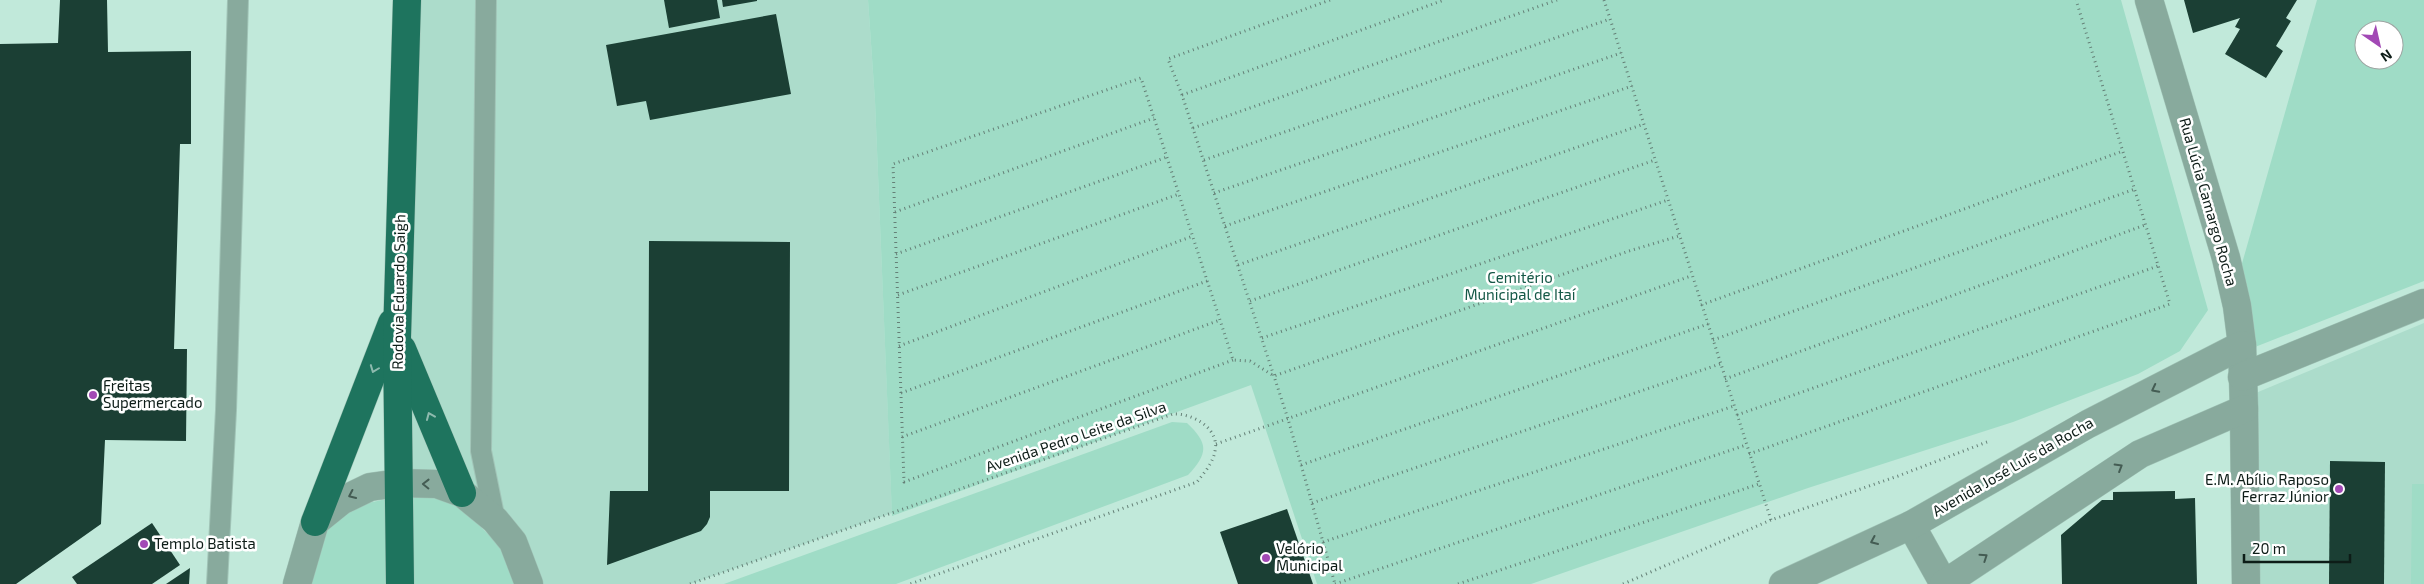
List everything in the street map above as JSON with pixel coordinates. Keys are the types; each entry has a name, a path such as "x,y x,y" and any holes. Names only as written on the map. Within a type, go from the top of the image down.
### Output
{"highway":[{"name":"Rodovia Eduardo Saigh","path":"400,584 397,337 407,0"},
{"path":"315,522 398,308"},
{"path":"397,337 462,493"}],"street":[{"name":"Rua Lúcia Camargo Rocha","path":"2150,0 2226,258 2237,306 2242,345 2246,584"},
{"path":"2242,377 2424,303"},
{"name":"Avenida José Luís da Rocha","path":"1783,584 1911,525 2088,424 2242,345"},
{"path":"1911,525 1944,584 2140,454 2244,409"},
{"path":"297,584 315,522 341,501 370,487 399,483 437,484 462,493 495,520 513,542 529,584"}],"lane":[{"path":"217,584 226,400 238,0"},
{"path":"486,0 481,451 495,520"}],"path":[{"path":"1330,0 1168,59 1204,160 1288,419 1335,584 1746,445"},
{"path":"1182,95 1444,0"},
{"path":"1193,128 1557,0"},
{"path":"1604,0 1691,276 1771,520"},
{"path":"1749,454 2170,304 2076,0"},
{"path":"1204,160 1610,19"},
{"path":"1214,193 1621,53"},
{"path":"1233,360 1141,78 894,164 904,482 1233,360 1250,360 1274,376"},
{"path":"1225,226 1632,86"},
{"path":"895,212 1154,118"},
{"path":"1238,265 1644,124"},
{"path":"1701,305 2123,151"},
{"path":"896,254 1167,157"},
{"path":"1250,301 1655,160"},
{"path":"1713,340 2134,189"},
{"path":"898,295 1179,194"},
{"path":"1262,338 1668,200"},
{"path":"1725,379 2146,225"},
{"path":"899,346 1193,236"},
{"path":"1274,376 1610,257 1679,236"},
{"path":"1737,415 2158,266"},
{"path":"910,584 1197,482 1208,468 1215,452 1216,444 1691,276"},
{"path":"901,393 1207,281"},
{"path":"902,437 1220,320"},
{"path":"1301,465 1708,324"},
{"path":"1312,503 1720,364"},
{"path":"1323,542 1734,406"},
{"name":"Avenida Pedro Leite da Silva","path":"690,584 1173,414 1194,416 1208,429 1216,444"},
{"path":"1623,584 1771,520 1898,476 1994,439"},
{"path":"1458,584 1759,484"}],"shaded area":[{"path":"409,0 868,0 875,101 892,513 690,584 529,584 495,520 406,476"},
{"name":"E.M. Abílio Raposo Ferraz Júnior","path":"2424,323 2424,584 2256,584 2251,395"}],"green space":[{"name":"Cemitério Municipal de Itaí","path":"868,0 2121,0 2208,310 2180,351 2138,374 2013,422 1808,488 1531,584 1317,584 1251,385 892,516 875,101"},
{"path":"2317,0 2424,0 2424,281 2255,347 2241,267"},
{"path":"1172,422 1187,423 1202,443 1203,449 1199,461 1188,475 896,584 724,584"},
{"path":"2412,484 2424,484 2424,584 2411,584"},
{"path":"410,495 435,497 464,510 501,547 517,584 409,584"},
{"path":"391,498 391,584 306,584 327,525 359,505"}],"building":[{"name":"Freitas Supermercado","path":"60,0 107,0 108,52 191,51 191,144 180,144 174,349 187,349 186,441 105,440 101,524 16,584 0,584 0,44 58,43"},
{"path":"664,0 717,0 720,18 669,28"},
{"path":"722,0 757,0 757,1 723,7"},
{"path":"2184,0 2297,0 2286,18 2291,21 2276,46 2283,51 2266,78 2225,54 2240,29 2235,27 2240,18 2193,33"},
{"path":"776,14 791,94 650,120 646,101 617,106 606,45"},
{"path":"649,241 790,242 789,491 710,491 710,517 701,531 607,565 610,491 648,491"},
{"path":"2330,461 2385,462 2384,584 2329,584"},
{"path":"2175,491 2175,499 2195,498 2197,584 2062,584 2061,535 2102,500 2113,500 2113,492"},
{"name":"Velório Municipal","path":"1287,509 1313,584 1238,584 1220,532"},
{"name":"Templo Batista","path":"152,523 180,565 152,584 77,584 72,577"},
{"path":"190,568 189,584 166,584"}],"place":[{"name":"Freitas Supermercado","path":"93,395"},
{"name":"E.M. Abílio Raposo Ferraz Júnior","path":"2339,489"},
{"name":"Templo Batista","path":"144,544"},
{"name":"Velório Municipal","path":"1266,558"}]}
